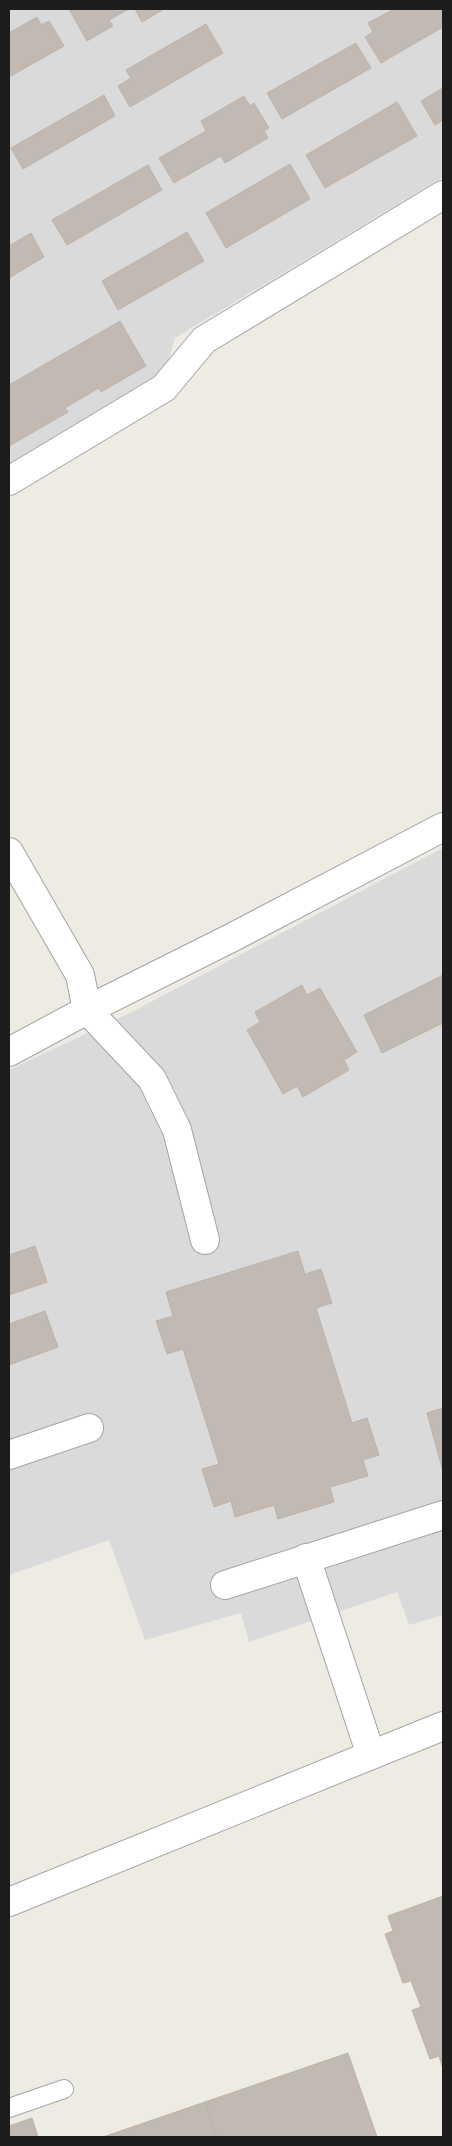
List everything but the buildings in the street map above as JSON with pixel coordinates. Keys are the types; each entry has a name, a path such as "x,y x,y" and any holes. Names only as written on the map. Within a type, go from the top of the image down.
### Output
{"street":[{"path":"9,481 164,388 204,340 443,195"},
{"path":"9,1052 443,827"},
{"path":"9,852 80,975 87,1010 152,1079 177,1130 205,1240"},
{"path":"9,1455 89,1428"},
{"path":"225,1585 443,1516"},
{"path":"306,1558 371,1755"},
{"path":"9,1902 443,1726"}],"lane":[{"path":"9,2108 64,2090"}],"shaded area":[{"path":"9,9 443,9 443,177 175,338 163,378 9,469"},
{"path":"443,848 443,1615 409,1625 397,1592 249,1642 241,1613 145,1640 109,1540 9,1575 9,1070 128,1014"}]}
